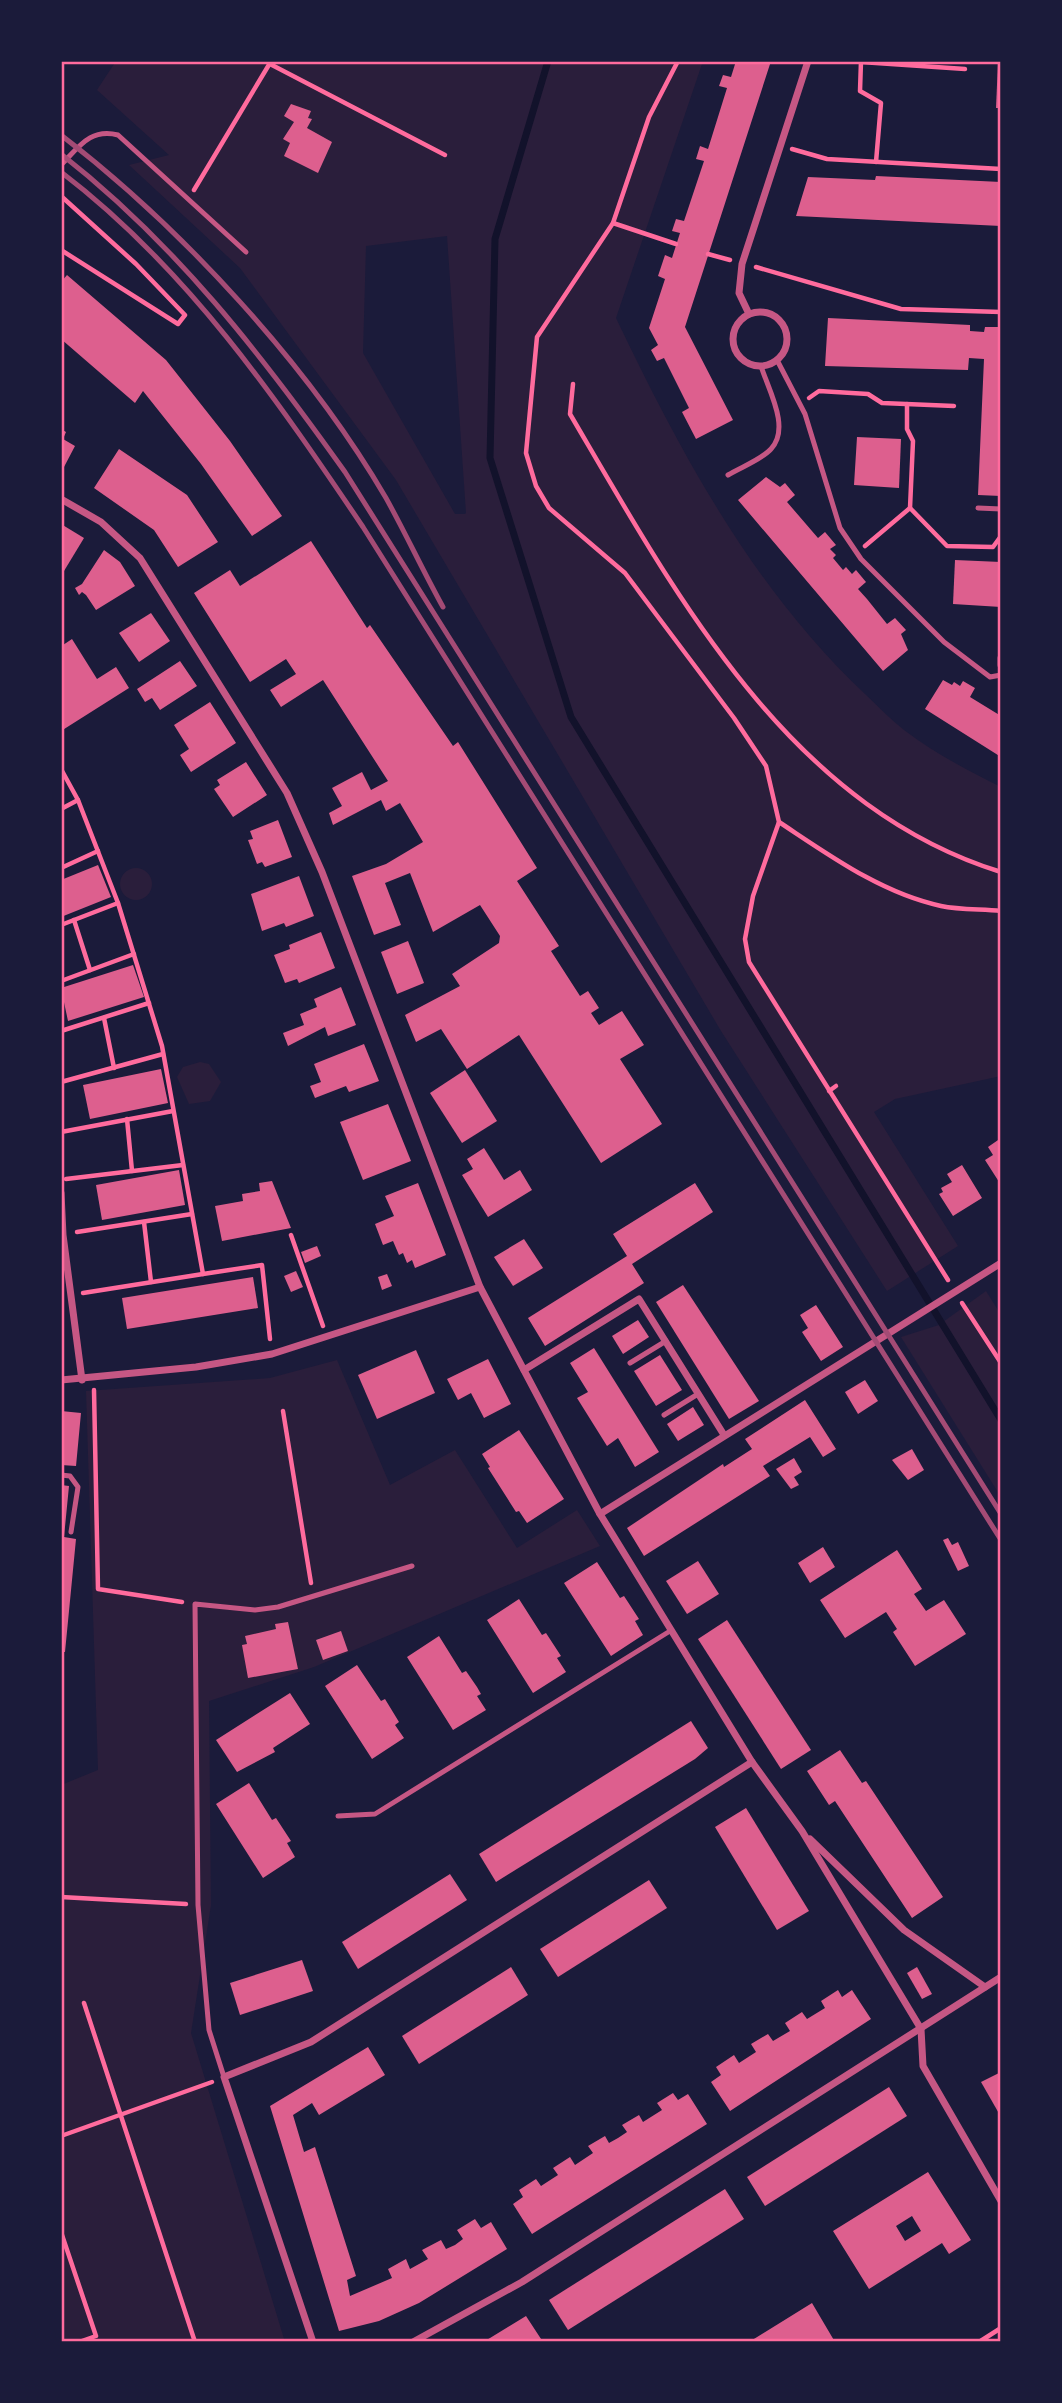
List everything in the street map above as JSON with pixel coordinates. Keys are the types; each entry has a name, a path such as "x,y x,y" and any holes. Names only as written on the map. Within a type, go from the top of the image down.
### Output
{"street":[{"path":"748,314 739,293 742,264 808,61"},
{"path":"766,312 780,320 787,341 777,360 761,366 746,362 734,344 735,328 748,314 766,312"},
{"path":"61,499 101,522 139,558 287,793 327,885 480,1287 600,1514 752,1762 802,1831 921,2029 923,2066 1001,2201"},
{"path":"1001,658 1001,665"},
{"path":"61,1193 82,1380"},
{"path":"600,1514 724,1434 1001,1264"},
{"path":"61,1380 82,1380 272,1354 480,1287"},
{"path":"524,1370 639,1299 724,1434"},
{"path":"313,2342 224,2077 311,2042 752,1762"},
{"path":"802,1831 904,1930 985,1987"},
{"path":"413,2342 522,2282 1001,1977"}],"lane":[{"path":"61,165 90,135 103,131 118,135 246,252"},
{"path":"777,360 800,405 840,528 857,553 944,642 990,677 1001,675"},
{"path":"728,475 770,451 777,441 778,417 761,366"},
{"path":"978,508 1001,509"},
{"path":"631,1363 666,1342"},
{"path":"664,1415 698,1394"},
{"path":"61,1475 70,1476 78,1487 71,1532"},
{"path":"224,2077 209,2030 198,1905 195,1604 255,1610 313,1599 412,1566"},
{"path":"338,1816 375,1814 670,1631"}],"path":[{"path":"678,61 649,117 613,223 537,337 526,453 537,486 549,508 625,573 734,718 766,766 779,822 752,896 745,950 749,962 1001,1363"},
{"path":"876,162 881,103 860,91 861,62 965,69"},
{"path":"186,198 198,186 270,63 445,155"},
{"path":"781,146 827,159 1001,169"},
{"path":"61,196 136,264 185,315 177,324 61,250"},
{"path":"613,223 676,244"},
{"path":"708,254 901,309 1001,312"},
{"path":"573,384 569,414 669,581 726,661 789,736 851,795 972,863 1001,872"},
{"path":"800,405 819,391 868,394 883,403 954,406"},
{"path":"907,404 907,429 913,441 910,509 947,546 993,547 1001,536"},
{"path":"857,553 910,509"},
{"path":"61,769 78,800 118,902 149,1003 163,1055 203,1274"},
{"path":"61,809 78,800"},
{"path":"779,822 854,871 903,893 942,906 1001,911"},
{"path":"61,869 98,851"},
{"path":"61,925 118,902"},
{"path":"74,920 90,971"},
{"path":"61,981 134,954"},
{"path":"61,1031 149,1003"},
{"path":"104,1018 114,1068"},
{"path":"61,1082 163,1055"},
{"path":"829,1091 836,1086"},
{"path":"61,1132 173,1111"},
{"path":"127,1119 132,1171"},
{"path":"61,1179 183,1165"},
{"path":"86,1231 192,1214"},
{"path":"144,1222 151,1282"},
{"path":"291,1235 327,1336"},
{"path":"71,1295 261,1265 272,1354"},
{"path":"94,1378 98,1589 195,1604"},
{"path":"283,1411 313,1599"},
{"path":"61,1897 198,1905"},
{"path":"84,2003 195,2342"},
{"path":"61,2136 224,2077"},
{"path":"61,2232 96,2336 79,2342"},
{"path":"979,2342 1001,2328"}],"shaded area":[{"path":"116,61 703,61 616,318 694,469 723,518 788,610 825,654 899,726 939,754 1001,787 1001,1076 895,1099 874,1112 958,1246 887,1291 721,1031 396,480 240,268 129,165 169,155 97,90","holes":["447,236 466,513 455,514 363,353 366,246"]},
{"path":"136,868 147,873 152,884 147,895 136,900 125,895 120,884 125,873"},
{"path":"200,1062 209,1064 221,1082 210,1101 189,1104 177,1077 183,1067"},
{"path":"986,1291 1001,1315 1001,1415 943,1322"},
{"path":"939,1325 1001,1424 1001,1497 901,1337"},
{"path":"337,1360 390,1485 455,1450 517,1548 577,1510 600,1546 314,1667 209,1701 211,1905 191,2033 285,2342 61,2342 61,1785 98,1770 86,1391 270,1378"}],"building":[{"path":"736,61 771,61 685,327 733,420 696,439 682,412 689,408 664,358 657,361 651,350 658,345 649,328 665,279 658,276 665,255 672,258 680,233 672,231 676,219 684,221 704,161 696,159 700,146 708,149 727,88 719,86 723,75 731,77"},
{"path":"998,61 1001,61 1001,108 996,108"},
{"path":"291,104 311,111 308,118 312,119 307,128 332,142 318,173 284,156 290,143 283,139 294,122 284,116"},
{"path":"876,176 1001,182 1001,226 796,216 808,177 875,180"},
{"path":"67,275 166,360 230,441 282,516 252,536 201,464 143,391 135,403 61,339 61,282"},
{"path":"828,318 970,325 970,331 984,332 985,327 1001,327 1001,496 978,495 984,359 969,358 968,370 825,366"},
{"path":"61,429 66,432 63,439 75,446 64,467"},
{"path":"857,437 901,439 899,488 854,485"},
{"path":"119,449 187,495 218,542 178,567 154,530 94,488"},
{"path":"766,477 780,487 785,483 795,495 787,502 818,538 825,532 836,545 830,549 836,555 833,558 843,570 846,567 852,574 856,570 866,582 858,589 887,624 895,618 906,630 901,634 908,650 883,671 738,500"},
{"path":"61,524 84,538 64,571 61,569"},
{"path":"311,541 367,628 370,625 453,746 458,742 537,868 517,881 559,946 551,951 580,996 588,991 599,1008 591,1013 599,1025 622,1011 644,1045 620,1059 662,1124 601,1163 519,1035 467,1069 441,1029 416,1042 405,1015 460,986 452,974 499,943 500,936 480,905 433,932 410,873 385,883 401,925 374,935 352,876 386,864 423,842 400,803 386,811 381,800 333,825 329,813 342,806 332,788 362,772 371,790 388,781 323,680 281,707 270,690 296,674 286,659 250,682 194,593 230,570 240,586"},
{"path":"104,550 120,562 135,586 96,610 86,595 82,592 79,595 75,588 82,584"},
{"path":"955,560 1001,562 1001,607 953,604"},
{"path":"151,613 170,641 139,662 119,633"},
{"path":"72,639 97,679 116,667 129,688 61,731 61,642 63,645"},
{"path":"180,661 197,686 160,710 152,698 145,702 137,689"},
{"path":"943,680 960,686 963,681 975,688 970,697 1001,716 1001,757 925,709"},
{"path":"210,702 236,743 191,772 180,755 189,749 174,725"},
{"path":"246,762 267,795 233,817 214,789 220,785 217,780"},
{"path":"278,820 292,857 265,867 262,862 257,864 248,840 253,839 250,831"},
{"path":"98,865 111,897 61,917 61,880"},
{"path":"299,876 314,916 286,927 284,923 262,931 251,894"},
{"path":"321,932 335,968 299,983 297,979 285,983 274,955 290,949 289,945"},
{"path":"408,941 424,983 397,994 381,952"},
{"path":"133,965 144,997 68,1021 61,988"},
{"path":"341,987 356,1025 328,1036 325,1027 288,1046 283,1033 304,1025 300,1014 317,1007 314,999"},
{"path":"364,1044 379,1081 349,1092 346,1086 315,1098 310,1086 321,1082 314,1064"},
{"path":"161,1069 168,1103 90,1119 83,1085"},
{"path":"465,1070 497,1121 462,1143 430,1093"},
{"path":"388,1104 411,1161 363,1180 340,1122"},
{"path":"1001,1138 1001,1185 985,1160 993,1155 988,1147"},
{"path":"484,1148 504,1180 520,1170 532,1190 488,1217 462,1175 473,1169 467,1159"},
{"path":"962,1165 982,1198 953,1216 939,1194 943,1192 941,1188 952,1182 947,1174"},
{"path":"179,1170 185,1205 102,1220 96,1185"},
{"path":"272,1181 291,1228 222,1241 215,1206 243,1201 242,1194 260,1191 259,1183"},
{"path":"418,1183 446,1255 415,1268 412,1260 407,1263 403,1253 399,1255 393,1241 383,1245 375,1224 394,1216 385,1196"},
{"path":"695,1183 713,1212 632,1264 644,1283 545,1346 528,1318 627,1256 613,1234"},
{"path":"524,1239 543,1268 513,1286 494,1257"},
{"path":"317,1246 321,1256 305,1263 301,1252"},
{"path":"296,1271 303,1287 291,1292 284,1276"},
{"path":"387,1274 392,1286 382,1290 378,1277"},
{"path":"253,1277 258,1308 127,1329 122,1298"},
{"path":"683,1285 759,1401 729,1419 656,1302"},
{"path":"816,1305 843,1347 821,1361 802,1332 808,1328 800,1315"},
{"path":"638,1320 649,1337 623,1354 612,1336"},
{"path":"594,1348 659,1452 635,1467 618,1438 607,1446 577,1398 588,1392 570,1363"},
{"path":"416,1350 435,1393 377,1419 358,1375"},
{"path":"660,1355 682,1390 656,1406 634,1371"},
{"path":"488,1359 511,1404 484,1418 471,1393 458,1400 447,1379"},
{"path":"865,1380 878,1401 858,1414 845,1392"},
{"path":"805,1400 836,1449 823,1457 810,1437 763,1466 770,1476 644,1556 627,1528 723,1464 724,1467 752,1449 745,1439"},
{"path":"693,1407 704,1425 678,1441 667,1424"},
{"path":"61,1411 81,1413 76,1466 61,1465"},
{"path":"519,1430 564,1499 527,1523 519,1511 516,1512 482,1454"},
{"path":"912,1449 924,1470 908,1480 892,1460"},
{"path":"794,1458 802,1472 794,1477 799,1485 791,1489 776,1469"},
{"path":"61,1485 69,1486 64,1537 76,1539 65,1652 61,1652"},
{"path":"948,1538 952,1545 958,1542 969,1566 958,1571 943,1540"},
{"path":"823,1547 835,1567 810,1583 798,1563"},
{"path":"897,1550 922,1589 914,1594 926,1611 944,1600 966,1634 915,1666 893,1632 897,1629 886,1612 845,1638 820,1600"},
{"path":"698,1561 719,1594 687,1614 666,1581"},
{"path":"597,1562 620,1598 624,1596 639,1619 635,1621 643,1635 611,1656 564,1583"},
{"path":"519,1599 542,1635 546,1633 561,1656 557,1658 566,1672 533,1693 487,1620"},
{"path":"727,1620 811,1750 781,1769 698,1639"},
{"path":"288,1622 298,1669 248,1678 242,1645 247,1644 245,1636 276,1629 275,1624"},
{"path":"341,1631 348,1651 323,1660 316,1640"},
{"path":"439,1636 462,1673 466,1671 477,1687 481,1694 477,1696 486,1710 453,1730 407,1657"},
{"path":"357,1665 381,1701 385,1699 399,1722 395,1725 404,1738 372,1759 325,1686"},
{"path":"290,1693 310,1724 273,1748 275,1752 237,1772 216,1740"},
{"path":"691,1721 708,1748 695,1759 496,1882 479,1854"},
{"path":"840,1750 862,1783 866,1781 943,1897 912,1918 835,1801 829,1805 807,1771"},
{"path":"249,1783 272,1820 276,1818 291,1841 287,1843 295,1857 263,1878 216,1804"},
{"path":"746,1808 809,1911 777,1930 715,1827"},
{"path":"450,1874 467,1900 358,1969 342,1942"},
{"path":"649,1880 667,1908 558,1977 540,1949"},
{"path":"302,1960 313,1991 240,2015 230,1983"},
{"path":"511,1967 528,1995 419,2064 402,2036"},
{"path":"917,1967 932,1994 922,1999 907,1973"},
{"path":"838,1990 842,1997 852,1990 871,2019 730,2111 711,2082 721,2075 716,2067 734,2055 739,2063 756,2052 751,2044 768,2034 773,2041 790,2031 785,2023 802,2012 807,2019 825,2008 821,2001"},
{"path":"368,2047 385,2075 319,2115 312,2103 293,2115 304,2152 315,2147 356,2276 347,2280 350,2296 392,2278 388,2269 406,2259 410,2269 428,2259 422,2250 441,2240 446,2249 455,2245 463,2239 457,2230 475,2219 481,2228 491,2222 507,2249 419,2303 379,2321 339,2331 270,2106"},
{"path":"1001,2072 1001,2117 981,2082"},
{"path":"889,2087 907,2116 765,2206 747,2177"},
{"path":"673,2093 678,2100 688,2094 707,2124 532,2234 513,2204 523,2197 519,2190 536,2179 541,2186 558,2175 553,2168 570,2157 575,2165 593,2153 588,2146 605,2136 609,2143 618,2138 627,2132 622,2125 639,2115 643,2122 662,2110 657,2103"},
{"path":"928,2172 971,2240 949,2254 942,2243 869,2289 833,2231","holes":["912,2216 921,2231 905,2241 896,2226"]},
{"path":"725,2189 744,2219 568,2330 549,2300"},
{"path":"812,2303 835,2342 749,2342 783,2321"},
{"path":"526,2316 543,2342 483,2342 490,2338"}],"waterway":[{"path":"548,61 495,239 490,458 571,717 1001,1420"}],"railway":[{"path":"61,135 152,212 197,256 281,350 355,448 386,498 443,607"},
{"path":"61,154 103,188 142,225 215,302 282,385 345,472 1001,1514"},
{"path":"61,172 107,210 189,292 262,383 363,527 1001,1540"}]}
